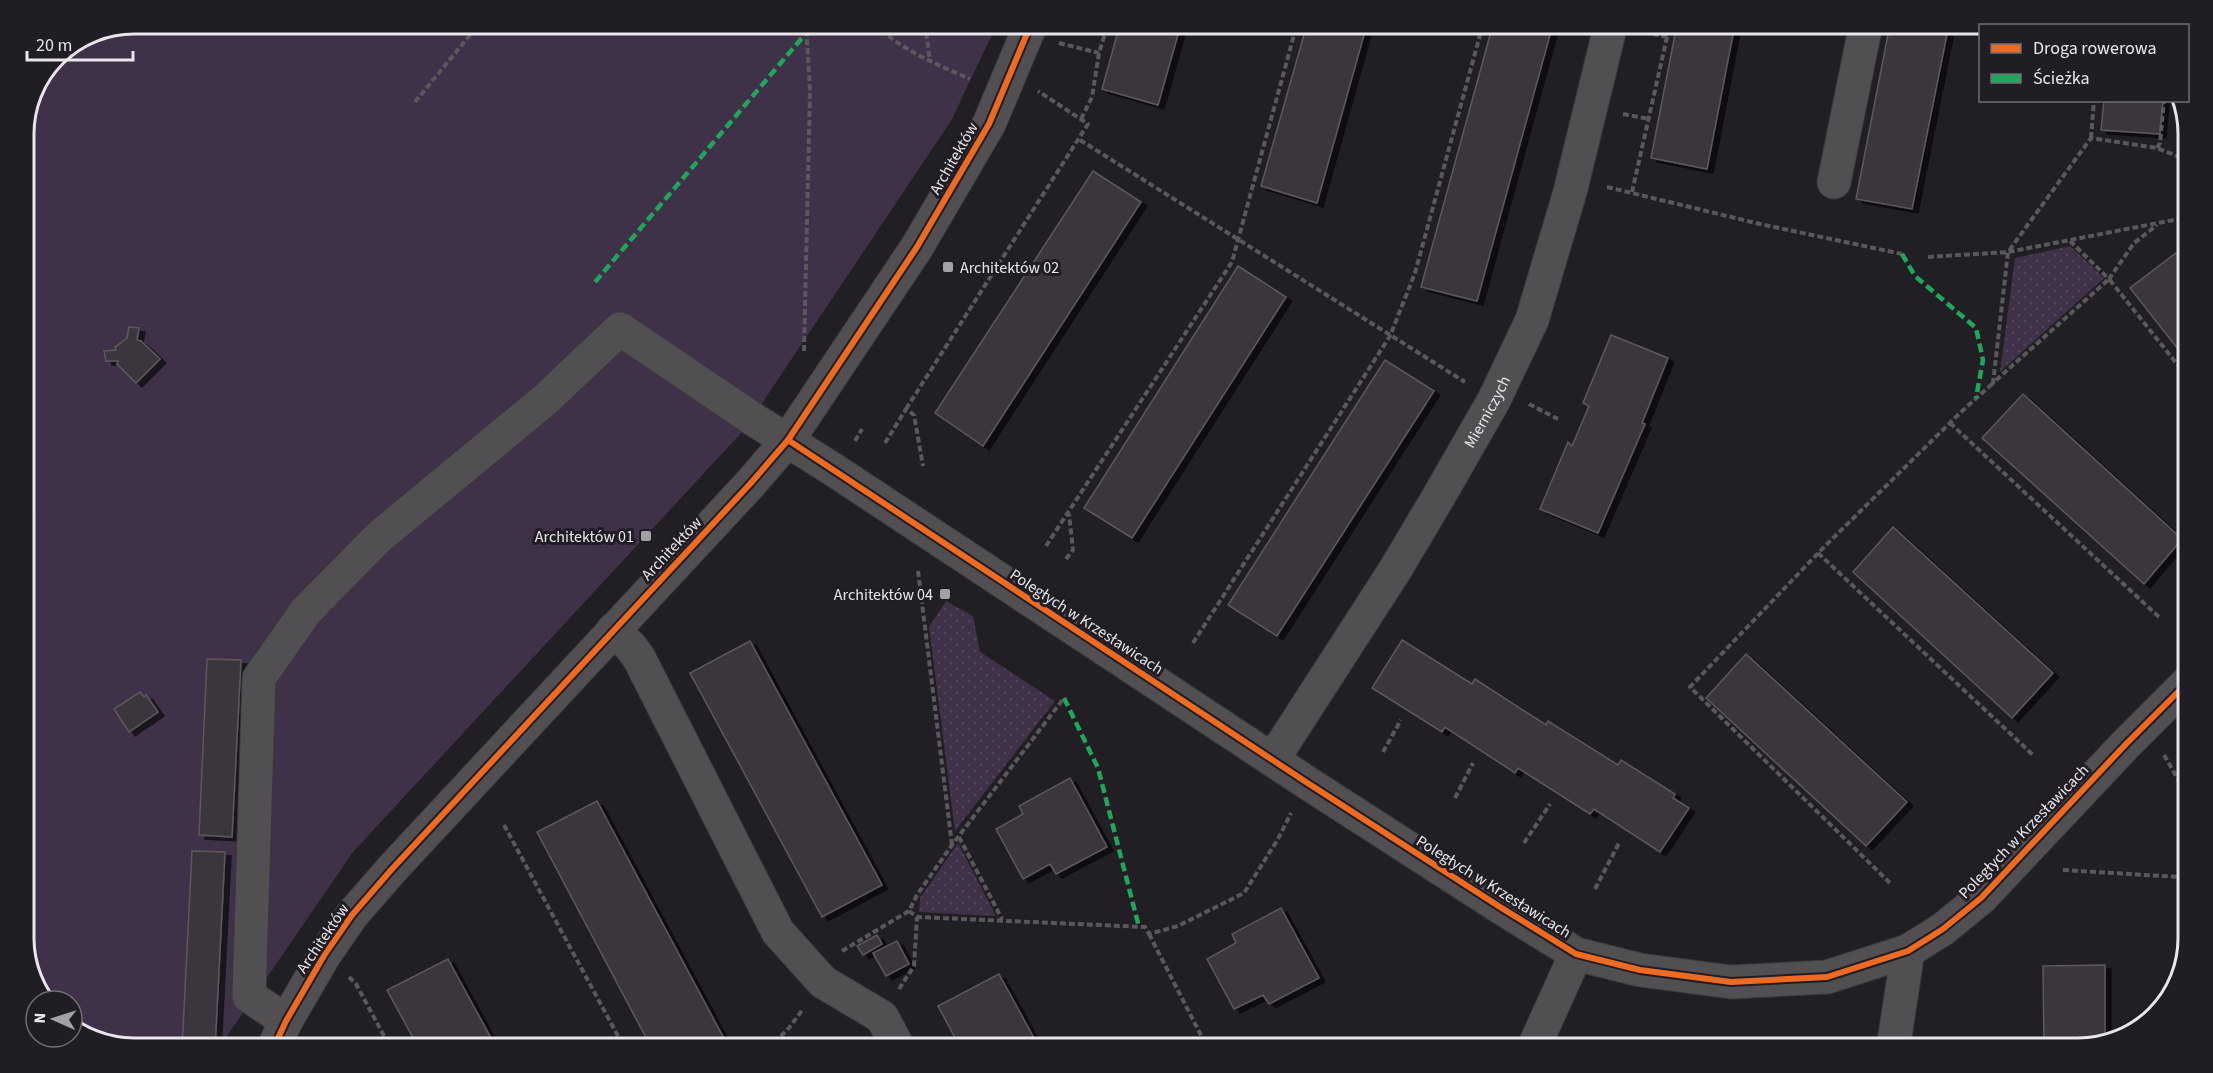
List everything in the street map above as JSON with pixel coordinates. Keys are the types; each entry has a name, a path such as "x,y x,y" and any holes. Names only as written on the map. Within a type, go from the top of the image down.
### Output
{"street":[{"name":"Architektów","path":"280,1035 325,954 352,915 788,440 917,247 972,155 1017,89 1044,34"},
{"name":"Mierniczych","path":"1273,759 1395,570 1494,400 1532,320 1570,192 1622,34"},
{"path":"1834,182 1864,34"},
{"name":"Poległych w Krzesławicach","path":"280,1035 249,996 259,678 306,611 379,537 546,399 620,329 753,419 1471,889 1576,954 1640,970 1731,981 1827,977 1908,951 1943,929 1981,898 2118,752 2178,692"},
{"path":"613,630 639,658 778,932 824,982 882,1017 894,1039"},
{"path":"1895,1039 1908,951"},
{"path":"1538,1039 1576,954"}],"path":[{"path":"415,102 470,34"},
{"path":"804,344 810,91 807,34"},
{"path":"885,443 1080,140 1088,124 1017,89 930,62 887,34"},
{"path":"926,34 930,62"},
{"path":"1047,34 1100,53"},
{"path":"1081,119 1092,97 1105,34"},
{"path":"1046,546 1070,513 1232,262 1294,34"},
{"path":"1193,643 1390,336 1415,273 1480,34"},
{"path":"1654,34 1667,37"},
{"path":"1632,192 1668,34"},
{"path":"1993,383 2008,252 2091,138 2094,102"},
{"path":"2157,148 2160,143 2164,102"},
{"path":"1617,112 1649,119"},
{"path":"2091,138 2157,148 2178,157"},
{"path":"1080,140 1448,372"},
{"path":"1605,186 1760,224 1902,254"},
{"path":"1928,257 2008,252 2178,219"},
{"path":"1890,884 1690,687 1818,553 1950,423 2109,279 2134,243 2159,223"},
{"path":"2069,240 2109,279 2178,365"},
{"path":"1526,402 1558,419"},
{"path":"906,409 914,415 922,466"},
{"path":"1950,423 2159,617"},
{"path":"1066,559 1073,550 1070,513"},
{"path":"1818,553 2033,755"},
{"path":"918,571 952,845"},
{"path":"778,1039 824,982 844,948 909,911 917,895 952,845 1064,698"},
{"path":"1383,752 1401,720"},
{"path":"2164,755 2178,780"},
{"path":"1455,798 1473,763"},
{"path":"1524,843 1550,804"},
{"path":"1149,933 1178,926 1244,893 1278,839 1294,807"},
{"path":"504,825 620,1039"},
{"path":"959,837 1002,920"},
{"path":"1595,889 1620,843"},
{"path":"2063,870 2178,877"},
{"path":"909,911 917,917 1145,927 1203,1039"},
{"path":"898,992 914,966 917,917"},
{"path":"343,971 356,984 386,1039"}],"shaded area":[{"path":"135,34 992,34 951,121 744,430 353,852 225,1039 135,1039 115,1037 84,1025 84,989 48,989 36,958 35,945 35,128 38,109 45,90 55,74 79,51 96,42 115,36"},
{"path":"2070,246 2104,278 2000,372 2015,258"},
{"path":"946,601 973,616 980,652 1055,701 955,831 929,627"},
{"path":"958,843 996,916 919,912 920,898"}],"building":[{"path":"1117,34 1178,34 1158,105 1102,89"},
{"path":"1304,34 1364,34 1317,203 1261,186"},
{"path":"1490,34 1550,34 1477,301 1421,287"},
{"path":"1675,34 1733,34 1707,169 1651,158"},
{"path":"1888,34 1947,34 1912,209 1856,199"},
{"path":"2104,102 2163,102 2160,134 2101,130"},
{"path":"1093,171 1141,202 983,446 935,413"},
{"path":"2176,253 2178,255 2178,349 2130,288"},
{"path":"1238,266 1286,297 1132,538 1084,508"},
{"path":"129,327 139,328 137,340 160,359 136,383 117,364 118,361 106,361 104,351 116,350 115,347 127,338"},
{"path":"1611,335 1668,358 1642,423 1645,424 1598,533 1540,509 1568,442 1572,446 1589,406 1583,403"},
{"path":"1385,360 1434,391 1277,636 1228,605"},
{"path":"2023,394 2178,535 2178,544 2144,584 1982,438"},
{"path":"1893,527 2053,673 2012,718 1853,572"},
{"path":"1402,640 1472,684 1475,679 1546,725 1548,721 1618,765 1621,760 1675,794 1673,798 1689,808 1660,852 1594,809 1590,814 1518,768 1515,773 1445,727 1442,732 1372,688"},
{"path":"750,641 882,885 822,917 690,673"},
{"path":"1746,654 1907,802 1866,846 1706,698"},
{"path":"207,659 241,660 232,837 199,835"},
{"path":"140,692 144,697 146,695 158,712 129,732 114,709"},
{"path":"1070,778 1107,847 1056,874 1050,864 1023,879 996,829 1023,814 1019,806"},
{"path":"597,801 724,1039 647,1039 537,832"},
{"path":"192,851 225,852 216,1039 183,1039"},
{"path":"1281,908 1319,978 1269,1004 1263,995 1234,1009 1207,959 1236,943 1232,934"},
{"path":"877,935 882,944 863,955 857,946"},
{"path":"897,941 909,964 886,976 873,953"},
{"path":"448,959 492,1039 414,1039 387,990"},
{"path":"2105,965 2105,1034 2078,1039 2044,1039 2043,966"},
{"path":"999,974 1035,1039 956,1039 938,1006"}],"marked path":[{"path":"595,282 805,34"},
{"path":"1902,254 1915,276 1976,328 1983,360 1976,398"},
{"path":"1064,698 1098,768 1139,927"}],"cycle path":[{"path":"278,1039 325,954 352,915 788,440 917,247 989,124 1027,34"},
{"path":"788,440 1306,782 1500,907 1576,954 1640,970 1731,982 1827,977 1908,951 1943,929 1981,898 2178,692"}],"place":[{"name":"Architektów 02","path":"948,267"},
{"name":"Architektów 01","path":"646,536"},
{"name":"Architektów 04","path":"945,594"}]}
